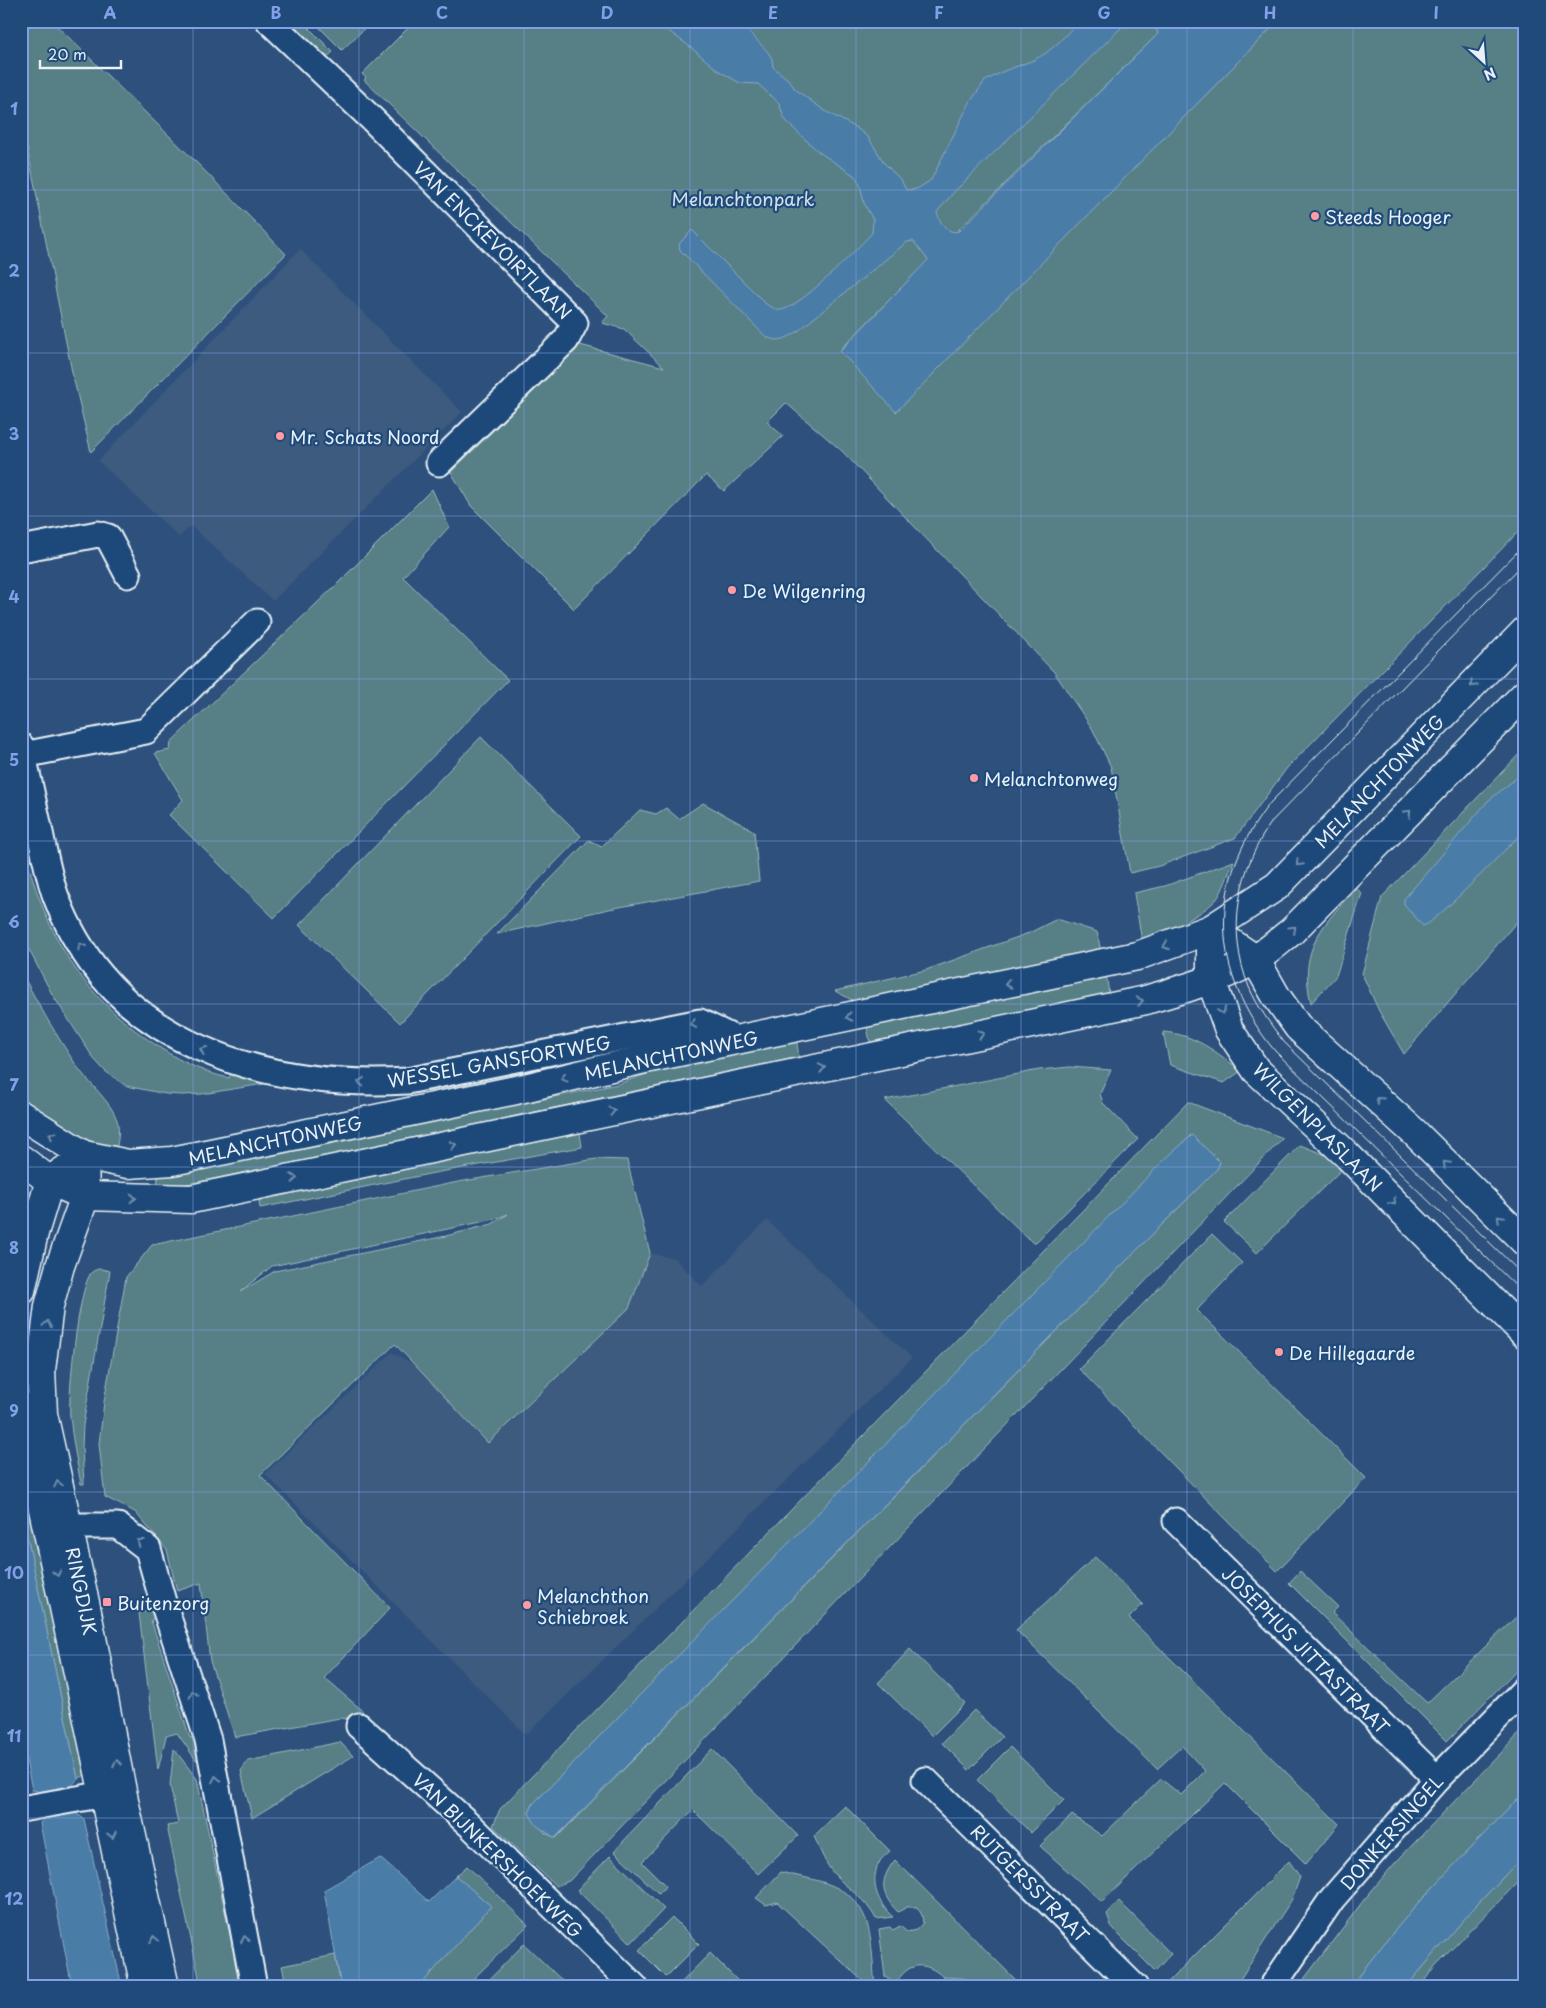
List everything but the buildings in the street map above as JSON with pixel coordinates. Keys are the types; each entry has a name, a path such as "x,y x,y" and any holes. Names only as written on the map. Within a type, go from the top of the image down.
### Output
{"street":[{"name":"VAN ENCKEVOIRTLAAN","path":"269,21 387,134 575,323 566,340 439,464"},
{"path":"21,549 98,534 108,537 128,575"},
{"name":"WESSEL GANSFORTWEG","path":"257,622 146,731 22,751 49,873 57,898 89,960 107,983 137,1010 165,1031 205,1051 240,1064 292,1076 371,1083 407,1081 700,1022 737,1040"},
{"name":"MELANCHTONWEG","path":"84,1155 128,1164 172,1161 516,1090 645,1059 1138,956 1211,929 1277,886 1525,632"},
{"path":"21,1159 50,1181 84,1196 191,1200 1146,1000 1211,980 1255,959 1292,931 1525,694"},
{"path":"1211,929 1255,959 1276,996 1298,1028 1415,1133 1525,1242"},
{"name":"WILGENPLASLAAN","path":"1211,929 1211,980 1229,1030 1256,1070 1346,1155 1525,1334"},
{"path":"21,1115 84,1155 50,1181 34,1233 21,1291"},
{"name":"RINGDIJK","path":"84,1155 84,1196 60,1266 49,1306 41,1370 43,1414 58,1528 104,1794 144,1987"},
{"name":"RINGDIJK","path":"21,1406 58,1528"},
{"name":"JOSEPHUS JITTASTRAAT","path":"1176,1521 1437,1779"},
{"path":"58,1528 118,1526 148,1549 163,1602 208,1740 254,1987"},
{"name":"DONKERSINGEL","path":"1272,1987 1332,1899 1437,1779 1525,1689"},
{"name":"VAN BIJNKERSHOEKWEG","path":"359,1726 471,1826 635,1987"},
{"name":"RUTGERSSTRAAT","path":"924,1780 1135,1987"},
{"path":"21,1809 104,1794"},
{"name":"RINGDIJK","path":"104,1794 165,1987"}],"shaded area":[{"path":"655,21 736,21 768,52 772,59 773,67 789,80 795,89 825,111 855,127 868,137 885,164 901,180 906,190 917,189 931,180 970,102 985,81 1046,53 1079,21 1128,21 955,191 937,212 945,227 955,232 959,231 1158,34 1151,21 1278,21 896,412 840,351 928,260 913,241 907,242 797,332 782,339 775,340 766,337 680,250 679,244 692,230 766,304 780,310 800,300 841,264 872,233 873,220 864,203 860,185 855,176 819,152 792,127 784,118 779,103 758,84 740,83 719,71"},
{"name":"Mr. Schats Noord","path":"300,249 462,412 273,601 191,526 179,537 98,461"},
{"path":"1525,771 1525,830 1457,898 1423,926 1404,904 1404,899 1488,801"},
{"path":"1192,1135 1220,1162 1217,1169 555,1838 536,1825 529,1813 533,1804 1163,1161"},
{"name":"Melanchthon Schiebroek","path":"767,1220 912,1358 526,1735 265,1474 392,1352 460,1391 625,1265 650,1253 674,1258 702,1286"},
{"path":"21,1507 78,1779 67,1789 57,1793 32,1790 21,1735"},
{"path":"1525,1792 1525,1854 1471,1911 1406,1987 1351,1987 1412,1910"},
{"path":"70,1809 84,1819 122,1987 72,1987 40,1823 52,1812"},
{"path":"380,1858 429,1902 456,1876 491,1906 419,1987 341,1987 324,1890"}],"green space":[{"path":"21,21 52,21 197,163 286,254 91,452 72,372 21,117"},
{"path":"284,21 302,21 333,52 324,60"},
{"path":"313,21 359,21 365,28 342,50"},
{"name":"Melanchtonpark","path":"415,21 1166,21 1157,30 1158,34 956,232 841,349 896,411 1278,21 1525,21 1525,525 1287,768 1235,838 1159,866 1130,873 1111,767 1092,728 1054,672 842,451 786,403 767,422 783,436 724,491 706,475 574,609 471,506 451,472 580,345 664,367 624,329 602,323 608,316 364,80 366,78 362,74"},
{"path":"432,489 449,527 403,577 508,680 274,918 169,815 183,800 155,753 170,750 171,742 334,587"},
{"path":"481,737 581,836 400,1023 299,925"},
{"path":"1525,748 1525,777 1446,908 1525,830 1525,912 1404,1054 1379,1011 1362,974 1382,897"},
{"path":"703,803 754,831 759,881 609,909 497,934 589,840 601,847 640,810 656,814 666,808 679,819"},
{"path":"21,834 29,867 50,925 64,951 100,999 123,1021 178,1059 208,1072 229,1078 233,1069 266,1082 264,1084 202,1094 166,1094 126,1086 105,1071 94,1059 52,994 28,948 21,930"},
{"path":"1234,861 1216,900 1181,924 1142,942 1134,893 1165,886"},
{"path":"1356,888 1362,893 1336,976 1311,1003 1308,968 1316,939 1333,914"},
{"path":"1057,919 1097,932 1101,952 858,1003 835,991 926,970 1029,933"},
{"path":"21,972 47,1019 76,1065 114,1113 118,1127 116,1150 78,1137 21,1105"},
{"path":"1106,973 1109,994 870,1042 866,1022"},
{"path":"1163,1032 1185,1036 1205,1045 1241,1071 1224,1083 1170,1065"},
{"path":"686,1033 688,1040 430,1092 426,1088"},
{"path":"796,1038 799,1057 199,1182 157,1188 158,1177 618,1084 673,1065"},
{"path":"1070,1067 1111,1070 1100,1094 1103,1103 1138,1139 1034,1244 885,1100 1039,1070"},
{"path":"1188,1102 1283,1138 569,1881 556,1886 493,1826 500,1809","holes":["1191,1135 1220,1162 1217,1169 556,1838 545,1833 529,1813 533,1804"]},
{"path":"580,1133 582,1147 434,1173 260,1208 259,1200"},
{"path":"1300,1145 1339,1160 1345,1166 1257,1253 1224,1222"},
{"path":"596,1159 627,1160 650,1253 629,1308 488,1443 395,1344 260,1475 390,1608 324,1678 363,1711 355,1720 340,1718 235,1737 210,1661 201,1583 177,1591 167,1550 135,1512 105,1497 99,1444 104,1402 126,1277 152,1245 458,1182","holes":["508,1214 492,1224 446,1236 275,1271 240,1292 272,1266 495,1219"]},
{"path":"1212,1234 1242,1263 1197,1310 1366,1478 1277,1571 1079,1369"},
{"path":"101,1269 110,1271 83,1425 84,1484 81,1484 70,1416 72,1365 78,1319 86,1283 91,1273"},
{"path":"21,1466 85,1775 78,1779 21,1507"},
{"path":"1095,1557 1143,1604 1129,1618 1339,1824 1306,1864 1225,1783 1102,1902 1040,1846 1072,1815 1102,1836 1161,1779 1181,1795 1205,1771 1182,1746 1157,1769 1016,1630"},
{"path":"1300,1571 1338,1607 1332,1613 1427,1703 1517,1616 1525,1612 1525,1661 1447,1741 1289,1583"},
{"path":"158,1608 161,1615 151,1620 190,1738 197,1737 203,1759 196,1760 177,1733 166,1736 158,1770 139,1613"},
{"path":"910,1649 965,1703 932,1736 878,1683"},
{"path":"974,1710 1002,1737 969,1770 942,1743"},
{"path":"1525,1728 1525,1792 1412,1910 1351,1987 1298,1987 1363,1901 1395,1863"},
{"path":"340,1742 353,1756 252,1818 241,1771 248,1761"},
{"path":"1010,1747 1064,1800 1031,1833 977,1780"},
{"path":"174,1749 197,1779 241,1987 201,1987 167,1826 178,1824 170,1785"},
{"path":"712,1749 798,1836 758,1874 693,1810 642,1862 666,1886 659,1894 614,1851"},
{"path":"845,1806 890,1851 879,1863 876,1870 875,1885 879,1899 893,1917 876,1919 862,1900 831,1871 818,1846 814,1836"},
{"path":"1525,1854 1525,1875 1435,1966 1420,1987 1406,1987 1471,1911"},
{"path":"610,1856 664,1909 631,1943 577,1890"},
{"path":"895,1860 1023,1987 990,1987 962,1978 943,1977 930,1968 923,1966 911,1968 905,1972 895,1985 885,1976 879,1929 890,1927 893,1930 900,1926 907,1932 916,1930 923,1923 922,1915 917,1907 907,1907 898,1912 885,1893 884,1880"},
{"path":"1289,1861 1300,1877 1292,1899 1235,1987 1173,1987 1168,1982"},
{"path":"467,1866 528,1925 465,1987 419,1987 491,1906 456,1876"},
{"path":"781,1872 819,1881 838,1888 851,1897 860,1909 870,1936 875,1987 866,1987 865,1983 777,1902 766,1905 756,1898"},
{"path":"1119,1901 1171,1954 1155,1971 1112,1928 1107,1914"},
{"path":"672,1917 699,1944 666,1977 639,1950"},
{"path":"524,1944 569,1987 482,1987"},
{"path":"710,1953 744,1987 677,1987"},
{"path":"335,1955 341,1987 287,1987 282,1966"}],"tram line":[{"path":"1525,544 1270,803 1249,833 1235,865 1227,896 1224,928 1228,959 1238,991 1254,1021 1275,1051 1525,1295"},
{"path":"1525,562 1273,820 1251,858 1239,900 1237,922 1242,966 1249,987 1260,1008 1284,1042 1525,1277"}],"place":[{"name":"Steeds Hooger","path":"1315,216"},
{"name":"Mr. Schats Noord","path":"280,436"},
{"name":"De Wilgenring","path":"732,590"},
{"name":"Melanchtonweg","path":"974,778"},
{"name":"De Hillegaarde","path":"1279,1352"},
{"name":"Buitenzorg","path":"107,1602"},
{"name":"Melanchthon Schiebroek","path":"527,1605"}]}
